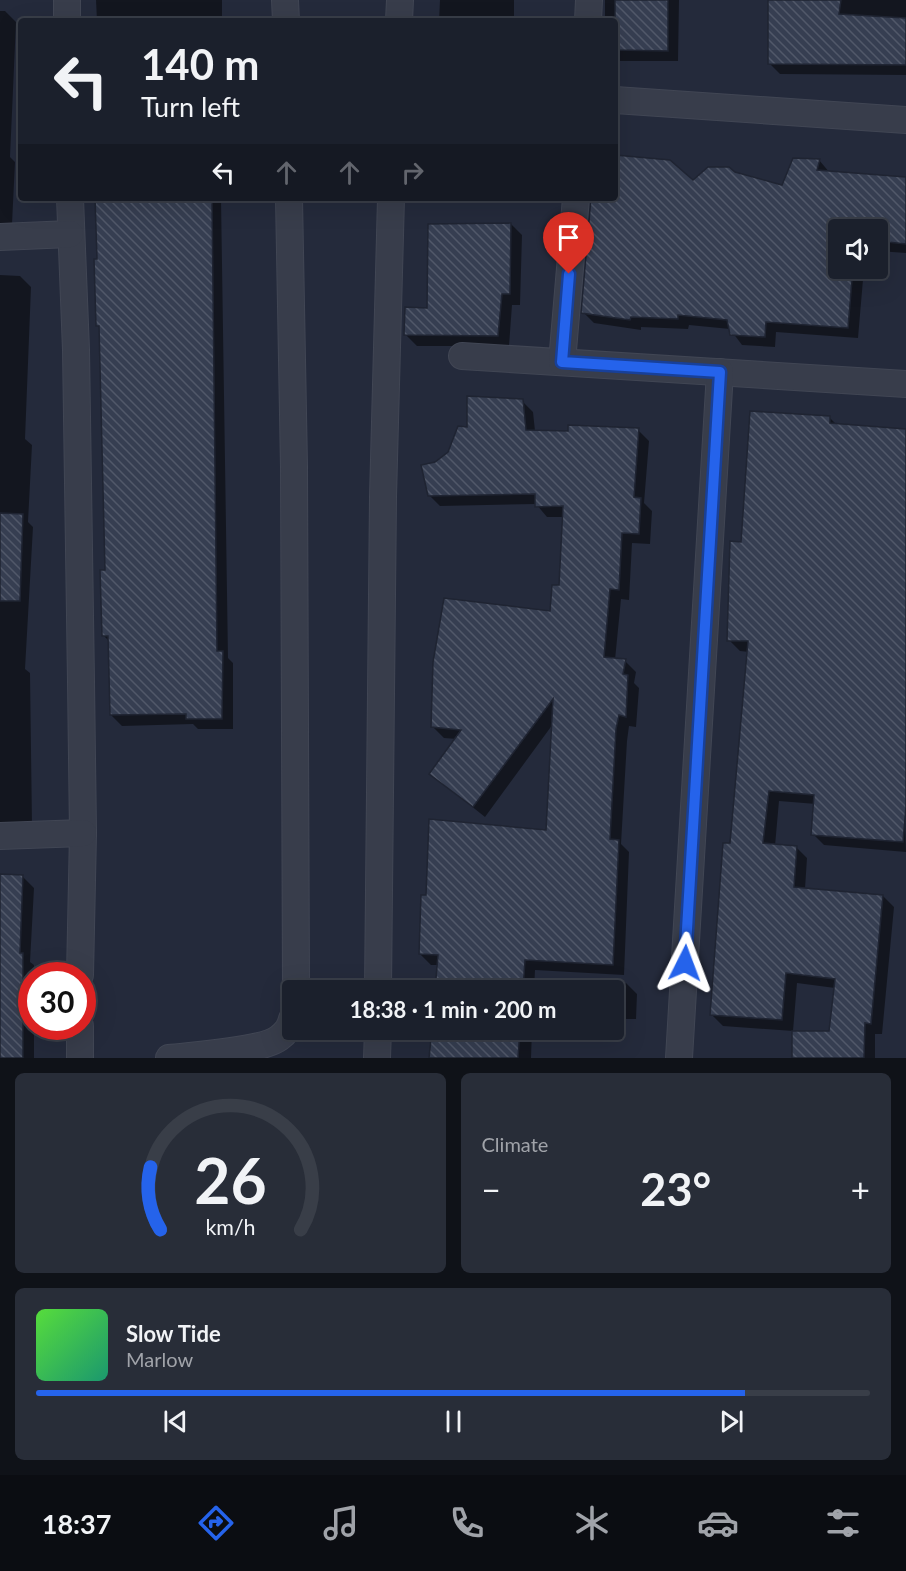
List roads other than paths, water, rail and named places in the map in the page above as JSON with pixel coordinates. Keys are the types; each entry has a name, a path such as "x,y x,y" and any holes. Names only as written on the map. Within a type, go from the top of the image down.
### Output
{"street":[{"path":"67,0 67,18"},
{"path":"285,0 286,18"},
{"path":"399,18 400,0"},
{"path":"588,18 589,0"},
{"path":"618,100 906,120"},
{"path":"69,201 76,350 83,833 80,962"},
{"path":"289,201 294,467 296,980"},
{"path":"378,980 383,497 391,201"},
{"path":"562,362 576,201"},
{"path":"0,237 70,234"},
{"path":"462,356 906,384"},
{"path":"679,1058 720,372"},
{"path":"0,836 83,833"},
{"path":"169,1058 211,1054 278,1039 282,1035"},
{"path":"80,1040 80,1058"},
{"path":"377,1058 378,1040"}]}
